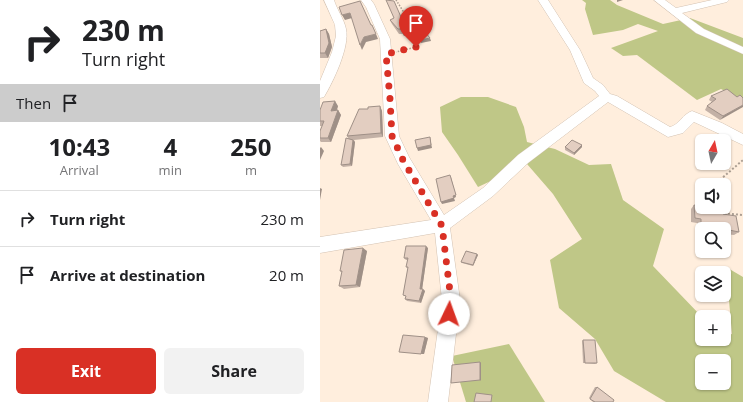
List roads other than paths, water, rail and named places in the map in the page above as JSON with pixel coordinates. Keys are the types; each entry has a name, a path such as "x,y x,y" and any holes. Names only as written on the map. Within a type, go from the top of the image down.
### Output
{"street":[{"path":"320,94 342,39 340,28 332,11 329,0"},
{"path":"366,0 371,6 386,39 392,136 403,160 442,226 451,300 438,402"},
{"path":"544,0 575,50 588,80 599,88 606,97 613,99 668,132 678,130 692,116 717,126 743,140"},
{"path":"659,0 700,31 743,51"},
{"path":"674,12 724,0"},
{"path":"320,246 442,226 488,192 523,159 606,97"}]}
